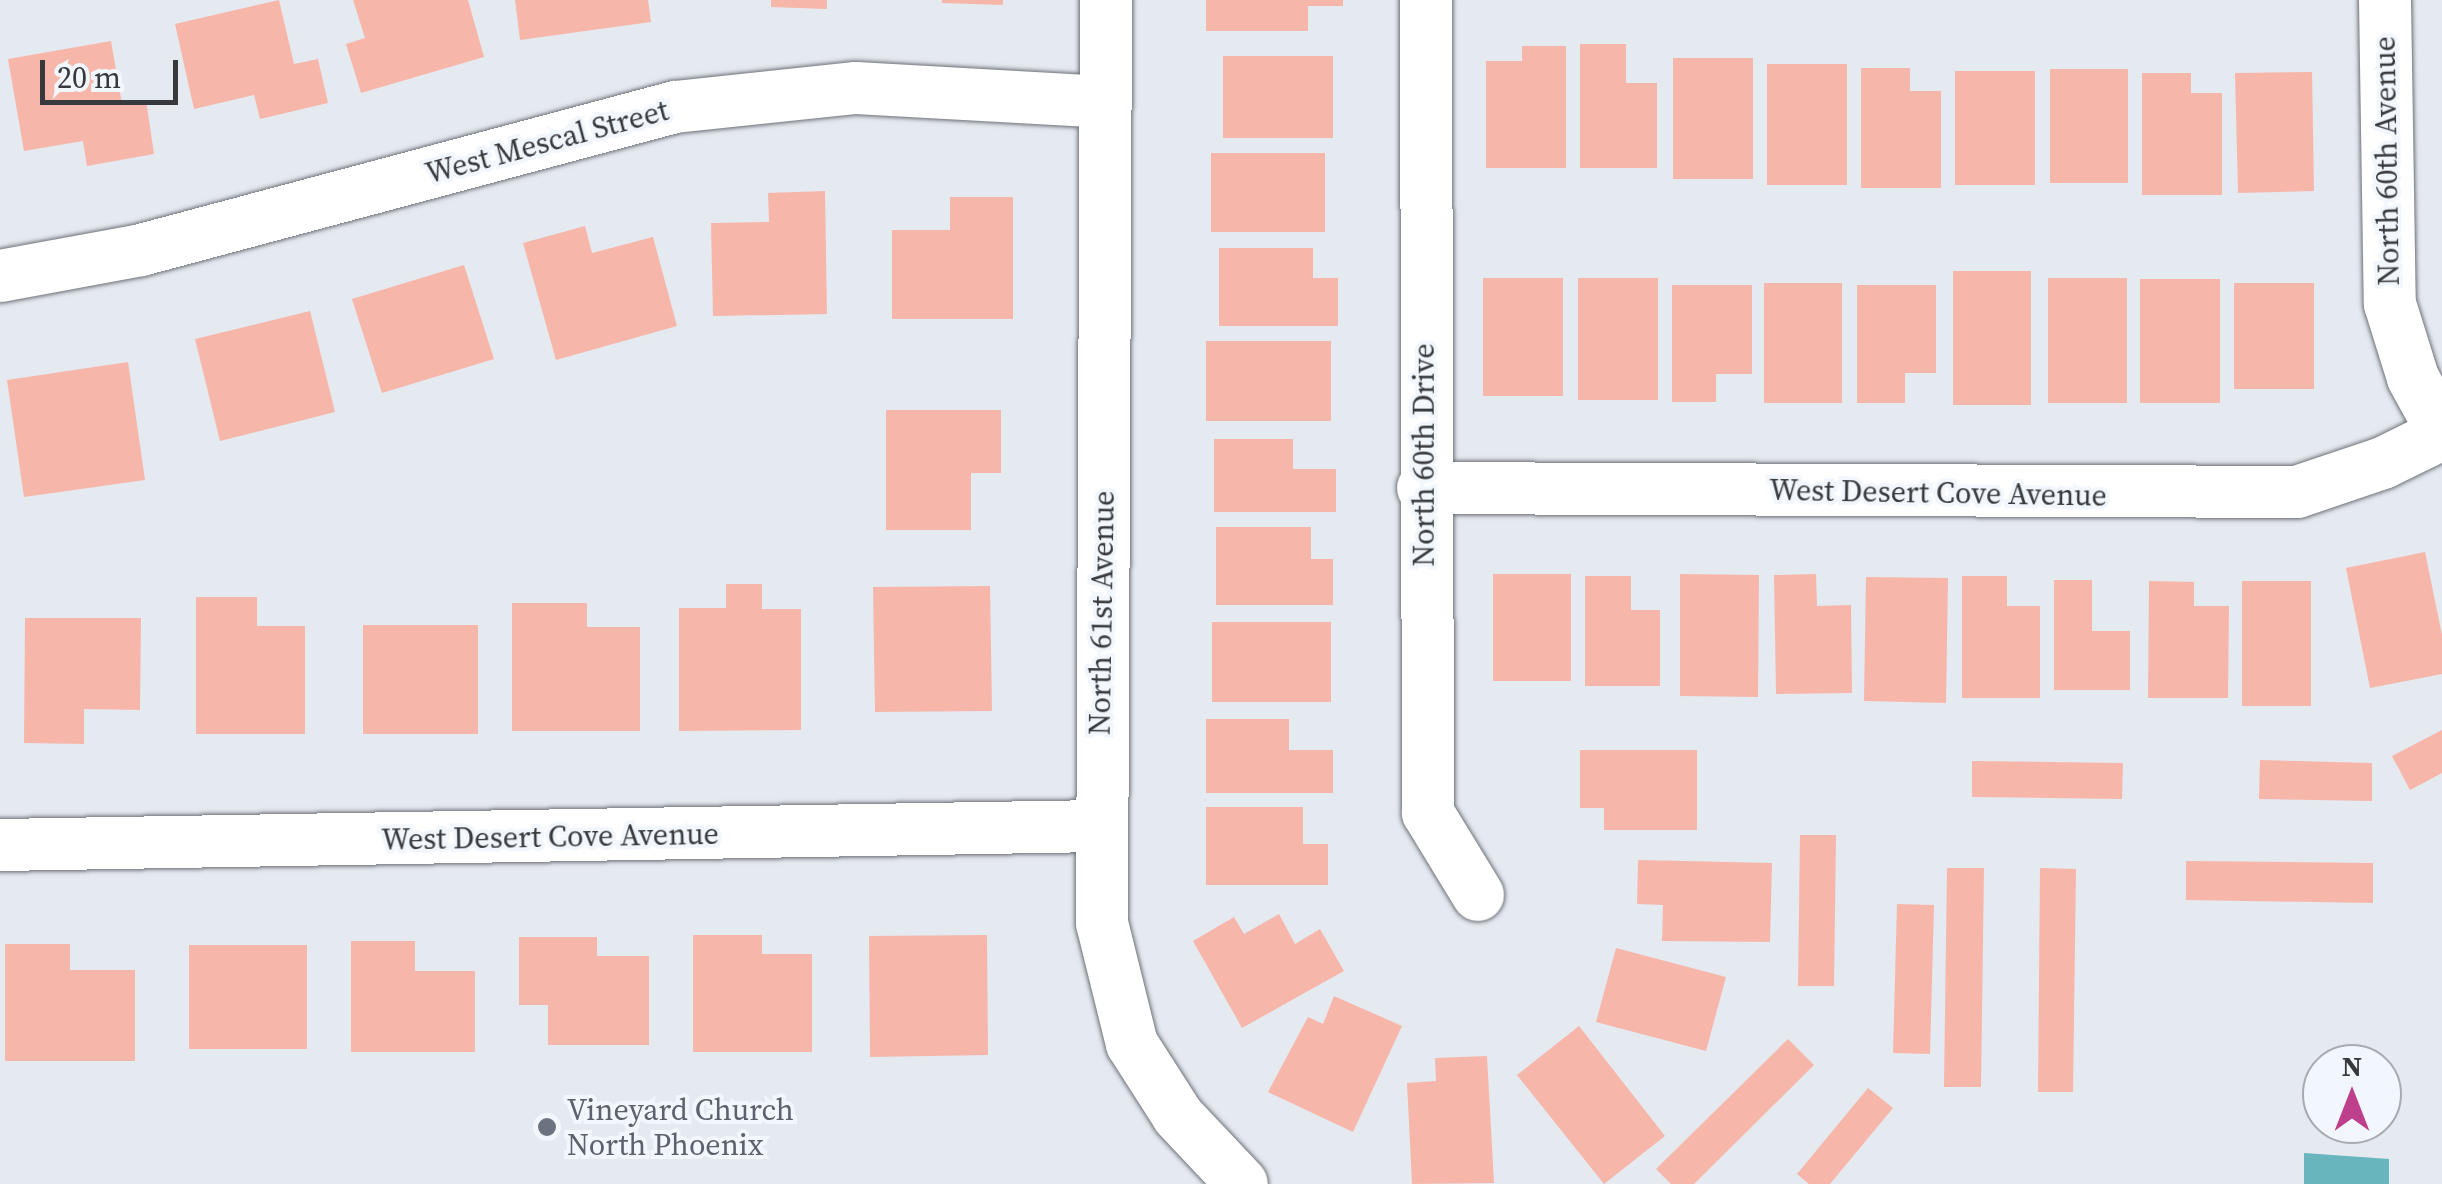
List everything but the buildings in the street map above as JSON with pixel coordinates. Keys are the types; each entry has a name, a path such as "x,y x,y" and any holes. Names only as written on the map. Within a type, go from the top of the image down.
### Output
{"street":[{"name":"North 61st Avenue","path":"1106,0 1102,922 1132,1044 1178,1116 1242,1184"},
{"name":"North 60th Drive","path":"1426,0 1423,488 1428,813 1478,894"},
{"name":"North 60th Avenue","path":"2385,0 2390,304 2414,378 2442,432"},
{"name":"West Mescal Street","path":"0,276 141,250 675,107 856,88 1105,102"},
{"name":"West Desert Cove Avenue","path":"1423,488 2297,492 2383,463 2442,432"},
{"name":"West Desert Cove Avenue","path":"0,845 1100,826"}],"water":[{"path":"2304,1153 2389,1159 2389,1184 2304,1184"}],"place":[{"name":"Vineyard Church North Phoenix","path":"547,1127"}]}
